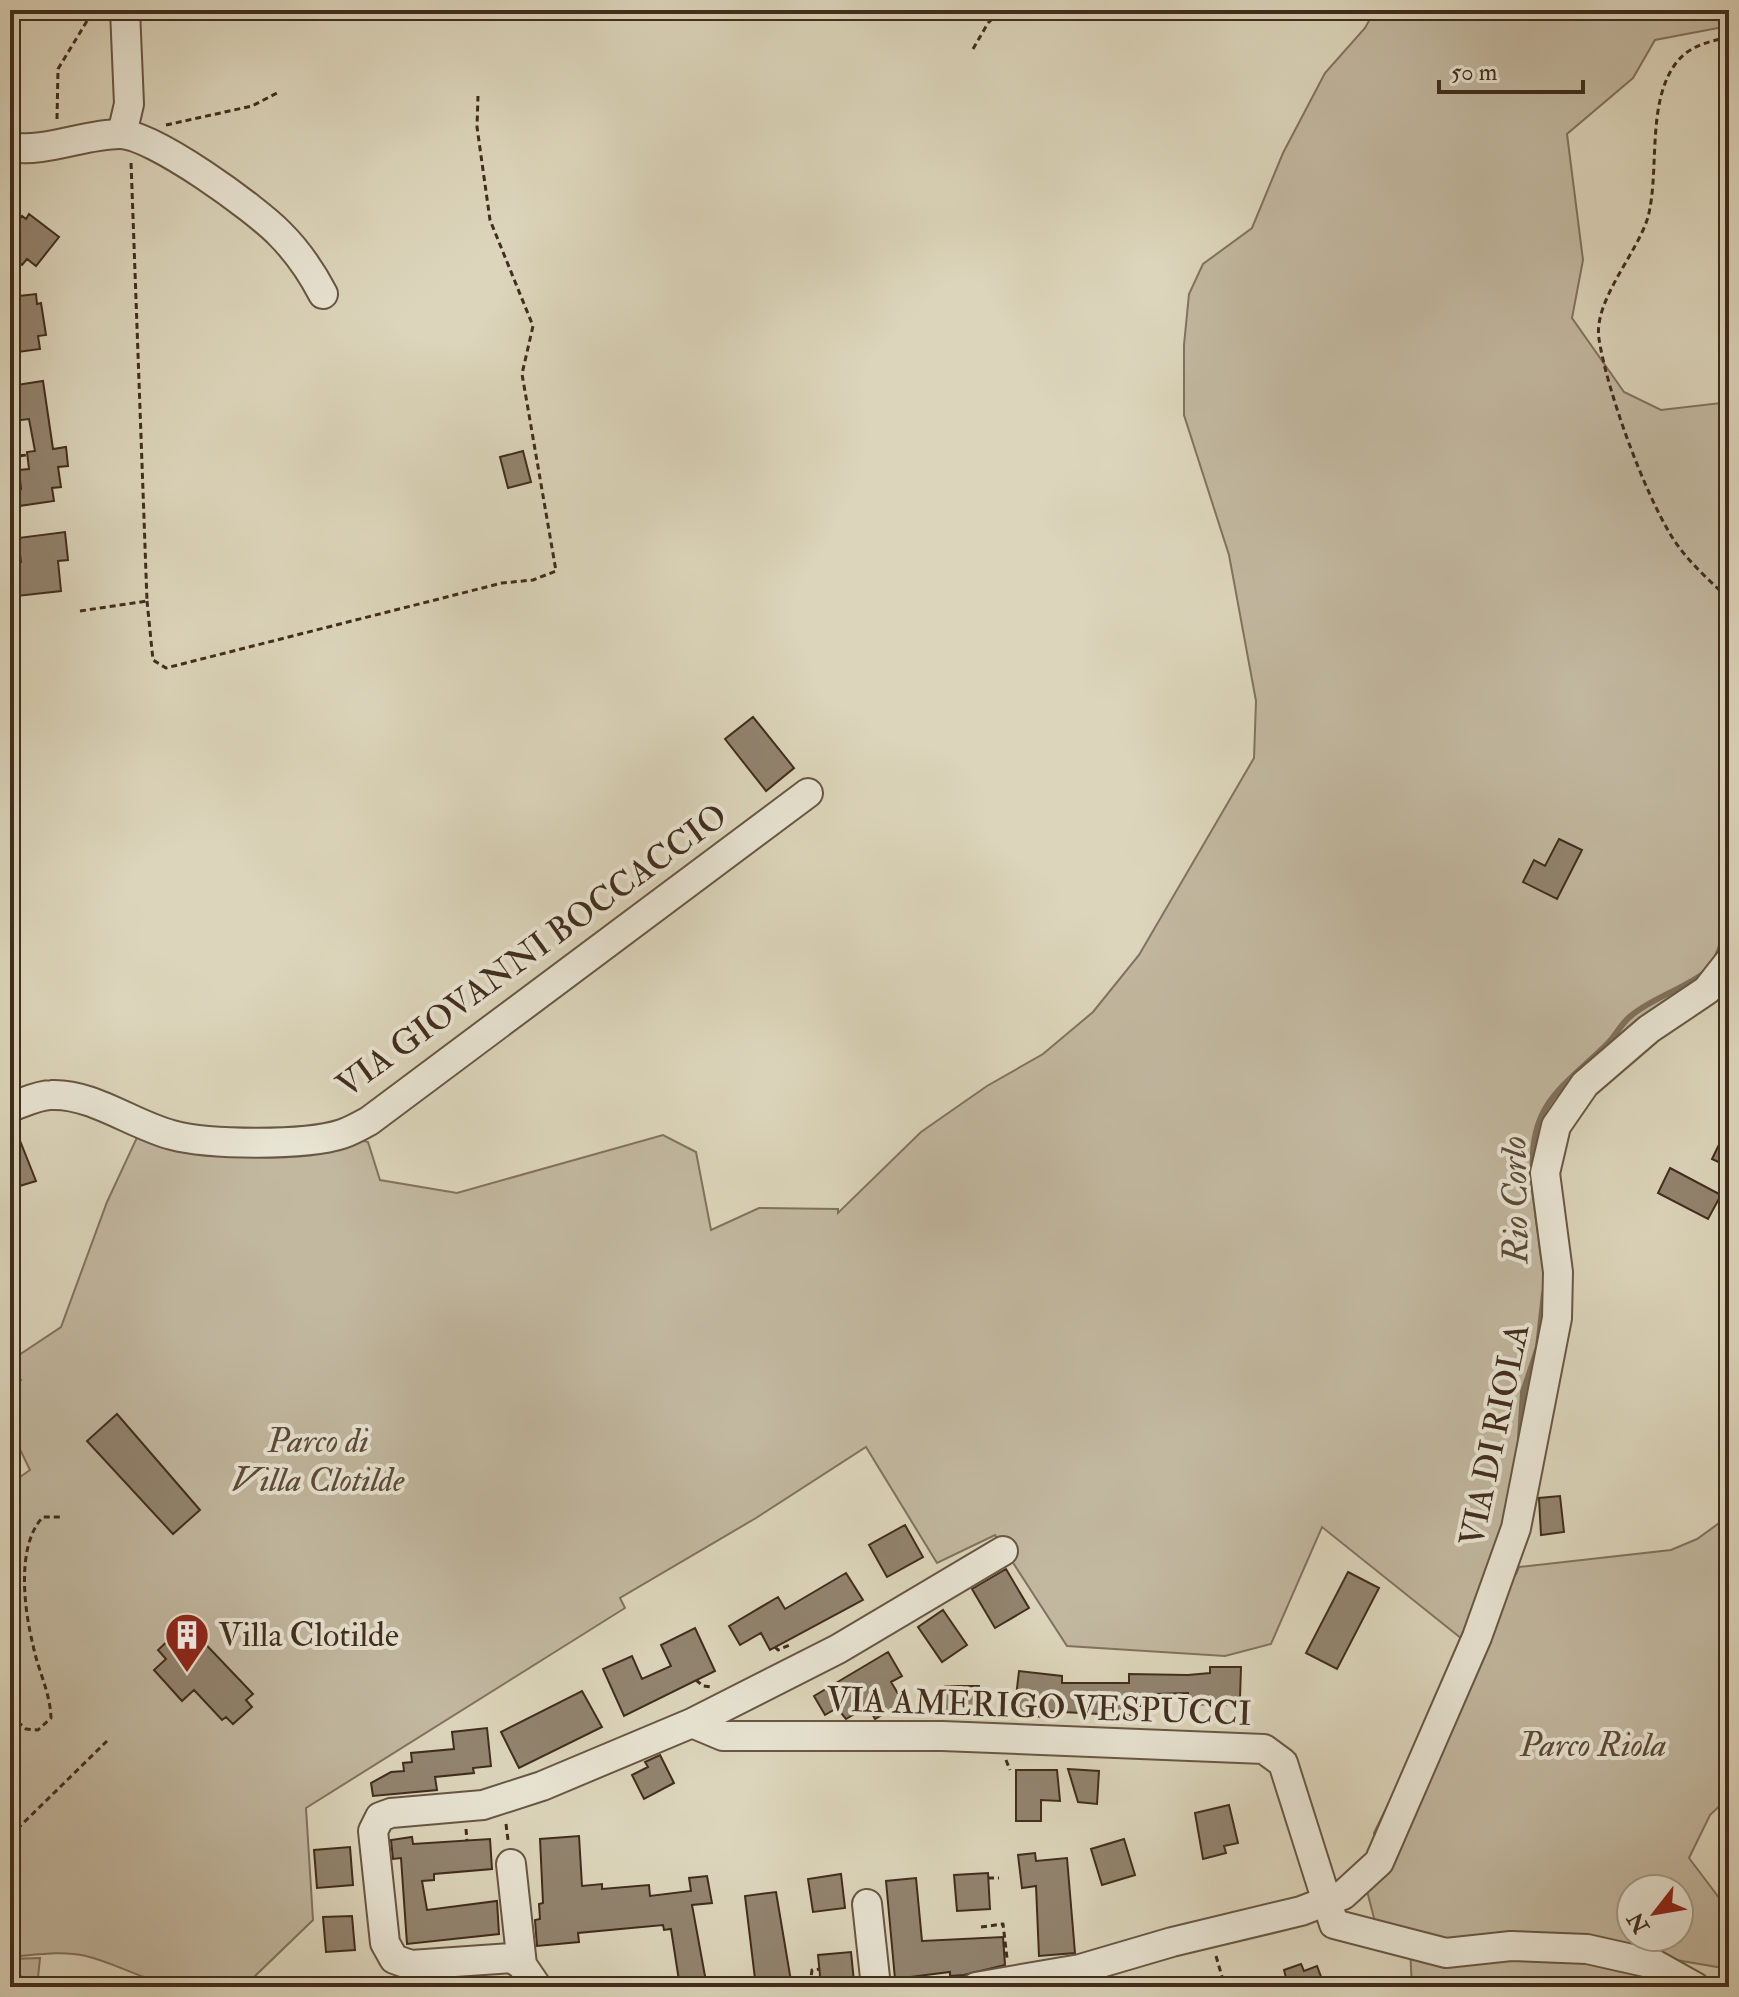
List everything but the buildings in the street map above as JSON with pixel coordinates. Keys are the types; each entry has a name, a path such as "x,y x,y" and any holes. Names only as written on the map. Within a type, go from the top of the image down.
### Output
{"street":[{"path":"122,134 129,104 125,10"},
{"path":"10,147 122,134 171,153 269,223 308,267 323,294"},
{"name":"VIA GIOVANNI BOCCACCIO","path":"10,1107 48,1094 59,1095 96,1105 175,1136 224,1141 318,1139 342,1134 369,1121 808,793"},
{"name":"VIA DI RIOLA","path":"976,1987 1073,1978 1326,1902 1356,1887 1379,1862 1477,1637 1516,1528 1557,1318 1558,1272 1545,1173 1556,1126 1585,1084 1649,1029 1707,990 1729,962"},
{"path":"529,1976 512,1958 411,1965 394,1959 385,1943 373,1831 380,1817 483,1805 542,1786 692,1723 838,1649 1003,1551"},
{"name":"VIA AMERIGO VESPUCCI","path":"692,1723 723,1736 942,1736 1264,1749 1283,1763 1326,1902"},
{"path":"511,1864 529,1976"},
{"path":"1326,1902 1334,1924 1446,1953 1511,1946 1587,1949 1654,1964 1695,1987"},
{"path":"867,1904 876,1987"}],"path":[{"path":"973,49 988,23 1002,10"},
{"path":"59,143 58,69 87,21"},
{"path":"1729,37 1697,45 1676,63 1667,83 1656,126 1648,216 1622,274 1603,304 1598,335 1614,401 1672,536 1729,599"},
{"path":"160,127 252,106 277,93"},
{"path":"122,134 131,148 147,601 153,660 166,668 487,586 533,580 556,571 522,374 533,326 526,300 490,220 477,127 478,96"},
{"path":"10,457 27,455"},
{"path":"10,477 20,476"},
{"path":"80,611 147,601"},
{"path":"10,1715 26,1729 38,1730 51,1718 47,1683 32,1645 26,1549 32,1528 43,1517 63,1517"},
{"path":"775,1647 778,1650 792,1643"},
{"path":"1221,1705 1221,1737"},
{"path":"10,1836 107,1741"},
{"path":"504,1812 511,1864"},
{"path":"988,1878 999,1878"},
{"path":"981,1927 1003,1924 1008,1965"},
{"path":"1212,1943 1225,1987"},
{"path":"810,1985 812,1970 820,1969"},
{"path":"10,1974 31,1980"},
{"path":"914,1977 915,1984"}],"green space":[{"path":"1375,10 1729,10 1729,26 1655,40 1633,78 1567,134 1583,260 1572,318 1624,392 1661,410 1729,402 1729,960 1561,1120 1550,1292 1498,1575 1516,1574 1519,1567 1671,1550 1697,1539 1729,1516 1729,1797 1710,1815 1689,1858 1729,1911 1729,1969 1658,1957 1657,1960 1727,1987 1412,1987 1410,1948 1375,1922 1367,1891 1381,1868 1374,1833 1467,1643 1322,1527 1271,1644 1225,1656 1067,1646 995,1535 937,1563 866,1447 756,1518 620,1598 625,1608 306,1808 313,1920 254,1977 228,1982 200,1977 195,1987 179,1986 77,1954 10,1957 10,1484 30,1470 10,1429 10,1391 21,1380 10,1371 10,1361 61,1327 107,1202 140,1131 360,1140 368,1142 380,1180 457,1193 663,1135 696,1152 711,1230 759,1208 838,1209 838,1213 921,1132 987,1086 1043,1054 1093,1012 1139,955 1254,758 1256,701 1229,555 1184,415 1184,345 1189,294 1203,264 1252,228 1283,153 1325,73 1365,28"},
{"path":"40,1958 37,1987 10,1987 10,1959"}],"waterway":[{"name":"Rio Corlo","path":"1716,959 1729,925"},
{"name":"Rio Corlo","path":"1533,1171 1537,1128 1553,1097 1564,1084 1608,1043 1628,1018 1707,971"},
{"name":"Rio Corlo","path":"1534,1190 1543,1258"},
{"name":"Rio Corlo","path":"1520,1438 1523,1392 1538,1347 1544,1293"}],"place":[{"name":"Villa Clotilde","path":"187,1674"}],"park label":[{"name":"Parco di Villa Clotilde","path":"318,1460"},
{"name":"Parco Riola","path":"1593,1745"}]}
